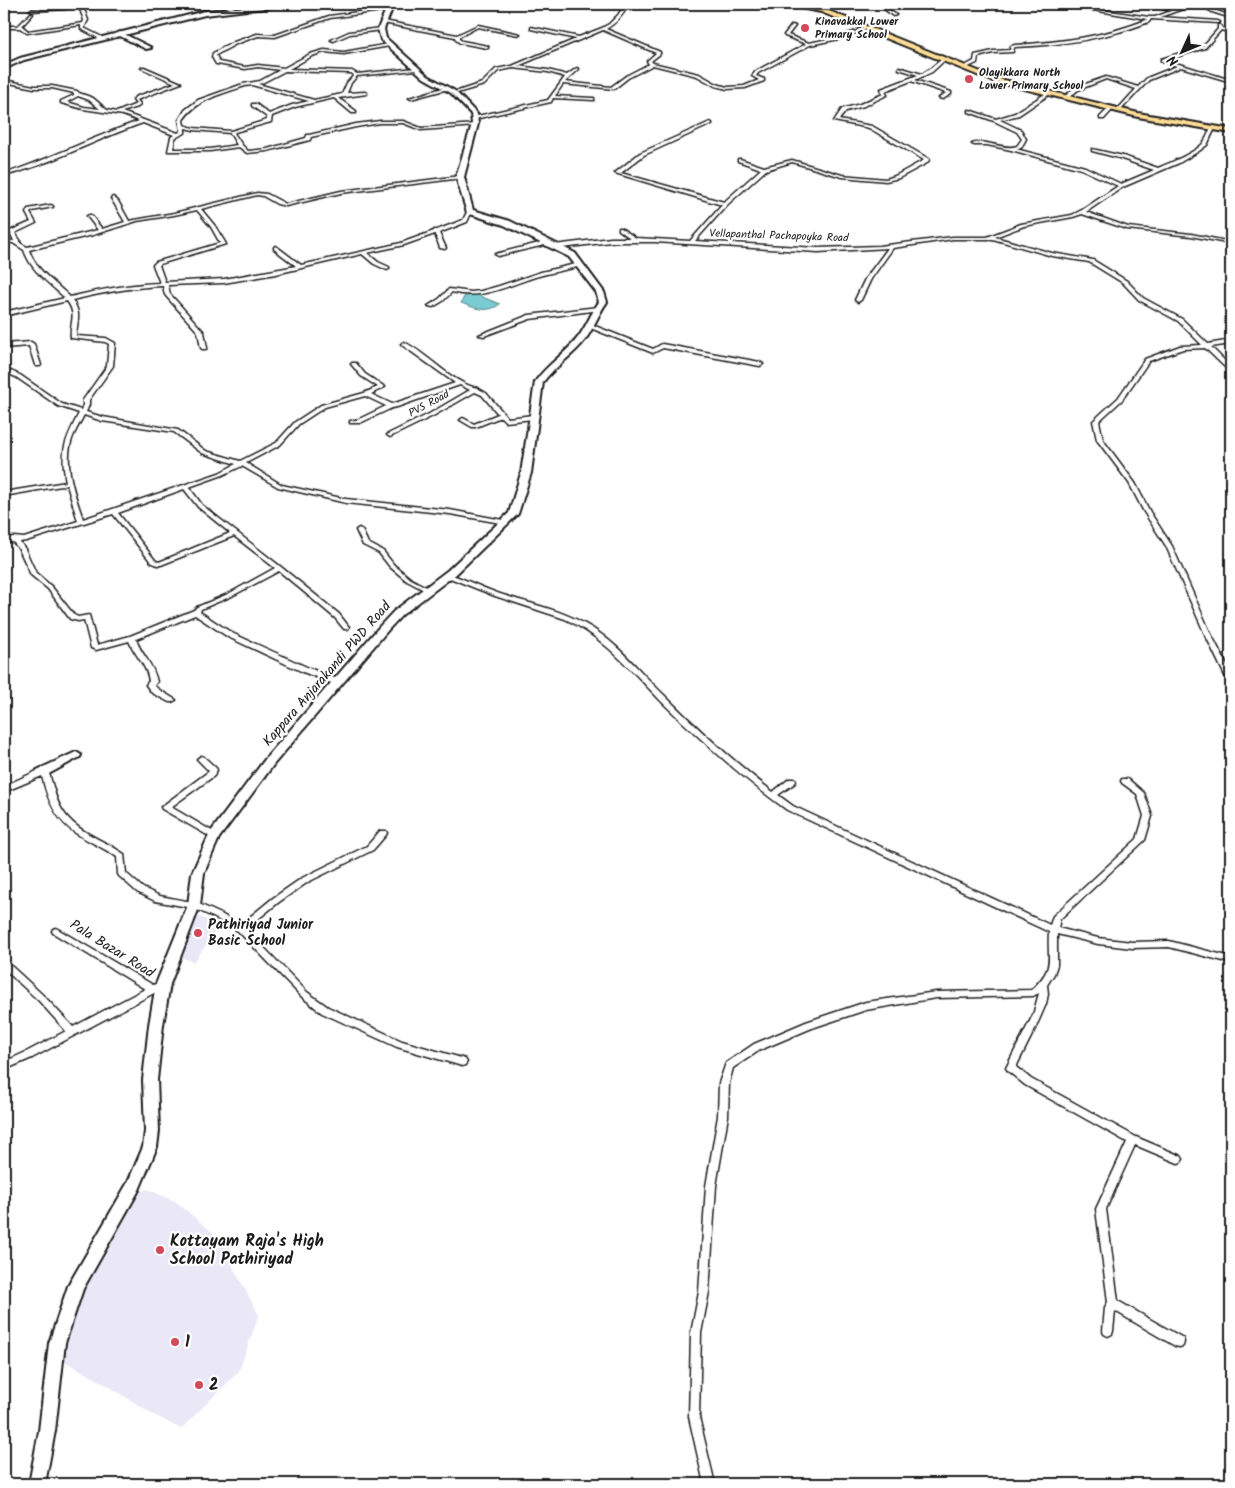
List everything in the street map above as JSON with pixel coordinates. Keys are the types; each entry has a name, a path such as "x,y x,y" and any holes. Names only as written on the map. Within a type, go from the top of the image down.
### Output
{"main road":[{"path":"4,67 22,59 205,13 268,5 296,4"},
{"path":"782,4 819,7 866,29 994,80 1119,111 1231,132"},
{"path":"390,7 382,26 381,35 389,45 416,69 450,91 475,121 460,178 470,212"},
{"name":"Kappara Anjarakandi PWD Road","path":"37,1484 47,1431 57,1343 76,1286 134,1185 150,1147 151,1058 163,984 194,905 198,873 214,836 270,761 389,623 448,575 513,514 526,473 539,382 546,372 566,356 582,338 603,302 600,292 572,255 506,224 470,212"}],"street":[{"path":"220,4 236,9"},
{"path":"513,68 578,38 603,29 614,22 624,10 626,5 621,4"},
{"path":"819,7 849,4"},
{"path":"880,4 894,15"},
{"path":"1058,4 1151,18 1218,22"},
{"path":"1149,4 1176,11"},
{"path":"963,68 976,62 976,56 981,54 1012,51 1012,47 1015,46 1085,40 1135,26 1151,18 1195,4"},
{"path":"1204,4 1209,10 1231,17"},
{"path":"19,27 31,12 80,5 86,20 82,28 101,38"},
{"path":"390,7 329,17 275,36 258,35 235,43 214,54 217,63 245,68 258,66 282,70 352,72 356,75 416,69"},
{"path":"1218,22 1224,15"},
{"path":"1218,22 1220,29"},
{"path":"4,27 19,27 28,32 83,24"},
{"path":"333,40 349,33 382,26 458,36 478,26 518,34"},
{"path":"792,26 786,35 809,44"},
{"path":"532,28 578,38"},
{"path":"603,29 614,32 623,39 656,50 659,53 649,61 652,64"},
{"path":"562,83 612,88 627,77 652,64 698,75 723,88 736,88 763,80 754,76 757,72 809,44 838,38 866,29"},
{"path":"1220,29 1231,32"},
{"path":"1220,29 1204,48 1162,60 1231,81"},
{"path":"120,34 148,48"},
{"path":"458,36 457,39 461,42 487,47"},
{"path":"240,146 219,150 172,151 170,149 173,137 183,132 181,120 187,111 200,101 244,85 254,84 324,50 344,53 389,45"},
{"path":"691,243 725,204 764,169 792,161 842,176 886,180 897,177 925,162 926,160 914,152 870,127 836,120 847,108 862,105 885,94 883,90 912,80 932,70 938,62 943,60"},
{"path":"1119,111 1139,88 1154,76 1181,66"},
{"path":"117,112 136,106 138,104 134,100 137,98 179,83 144,68"},
{"path":"410,98 483,84 497,70 513,68 548,71 568,76"},
{"path":"900,68 922,75"},
{"path":"232,132 240,146 247,152 262,151 308,139 309,136 370,123 404,122 416,128 475,121 549,101 568,76 577,69"},
{"path":"344,95 349,83 356,75"},
{"path":"1065,98 1076,89 1106,78 1139,88"},
{"path":"912,80 949,93 941,98"},
{"path":"4,81 34,87 56,88 77,94 91,99 106,111"},
{"path":"254,84 314,102"},
{"path":"270,116 294,106 344,95 365,93"},
{"path":"996,120 1017,114 1048,93"},
{"path":"77,94 63,102 81,108 117,112 177,134"},
{"path":"336,97 354,112"},
{"path":"551,97 592,99"},
{"path":"254,105 270,116"},
{"path":"1102,118 1111,109"},
{"path":"971,111 1019,131 1024,139 1019,147 1013,150"},
{"path":"182,126 232,132 270,121 270,116"},
{"path":"4,175 48,160 143,121"},
{"path":"710,123 642,154 617,173 725,204"},
{"path":"988,238 1023,225 1073,216 1082,212 1121,186 1177,162 1205,144 1213,128"},
{"path":"974,144 985,142 1082,168 1121,186"},
{"path":"1094,150 1158,170"},
{"path":"740,160 764,169"},
{"path":"4,241 17,244 26,249 101,231 128,222 257,194 267,195 282,205 286,205 341,192 460,178"},
{"path":"114,198 128,222"},
{"path":"17,244 17,240 12,232 34,223 28,213 30,210 51,206"},
{"path":"198,208 214,226 223,244 156,264 166,294 201,332 204,348"},
{"path":"4,314 104,291 164,284 224,281 402,244 465,221 470,212"},
{"path":"1082,212 1127,228 1191,235 1231,243"},
{"path":"89,216 101,231"},
{"path":"621,229 635,240"},
{"path":"436,231 443,248"},
{"name":"Vellapanthal Pachapoyka Road","path":"498,254 550,244 610,240 818,250 892,246 953,238 988,238 1052,254 1091,260 1125,282 1141,299 1180,320 1231,370"},
{"path":"858,300 868,279 892,246"},
{"path":"276,248 299,266"},
{"path":"26,249 27,257 47,281 69,299 76,314 73,337 106,340 112,343 110,366 89,395 66,451 73,502 81,522"},
{"path":"362,252 376,263 387,268"},
{"path":"431,306 441,300 451,290 463,293 484,292 531,277 580,265"},
{"path":"482,335 529,317 598,309"},
{"path":"590,326 650,350 662,346 760,364"},
{"path":"1231,342 1207,346 1182,347 1163,352 1147,360 1120,399 1096,421 1100,440 1132,483 1147,512 1170,546 1206,632 1231,680"},
{"path":"4,346 31,344 38,365"},
{"name":"PVS Road","path":"404,344 459,383 476,389"},
{"path":"4,540 24,540 114,512 221,474 278,444 297,423 312,411 382,387 363,375 354,364"},
{"path":"4,370 18,376 60,406 102,420 176,431 204,452 241,463 280,486 346,501 450,512 506,522"},
{"path":"352,422 358,422 391,406 459,383"},
{"path":"476,389 490,400 506,420 533,417"},
{"name":"PVS Road","path":"390,435 431,415 476,389"},
{"path":"366,394 391,406"},
{"path":"463,420 474,426 501,415"},
{"path":"4,494 69,483"},
{"path":"186,487 200,506 337,616 346,628"},
{"path":"114,512 153,561 159,564 235,533"},
{"path":"359,530 365,544 381,552 409,580 428,590"},
{"path":"14,539 22,549 33,574 50,588 72,617 78,619 87,617 93,646 99,648 132,638 196,612 200,608 265,577 279,568"},
{"path":"448,575 497,596 566,616 591,629 618,652 635,672 692,728 772,796 790,808 1052,930 1115,943 1132,945 1169,944 1231,960"},
{"path":"196,612 230,635 337,682"},
{"path":"132,638 133,644 153,672 153,682 150,685 172,700"},
{"path":"4,789 76,755"},
{"path":"201,759 212,770 212,774 165,807 214,836"},
{"path":"41,773 45,773 50,795 68,822 121,856 122,874 126,880 140,890 158,899 194,905 241,929 304,994 325,1010 400,1044 462,1062"},
{"path":"772,796 792,781"},
{"path":"709,1484 694,1417 696,1332 704,1292 711,1186 723,1116 724,1083 729,1066 757,1047 809,1024 866,1006 936,995 1026,994 1033,993 1043,986 1051,974 1055,952 1052,930 1056,918 1141,840 1148,816 1140,793 1125,781"},
{"path":"241,929 276,900 305,880 370,848 383,833"},
{"name":"Pala Bazar Road","path":"56,930 153,990"},
{"path":"4,964 42,999 72,1032"},
{"path":"4,1066 163,984"},
{"path":"1043,986 1044,992 1039,1009 1011,1068 1028,1082 1133,1140 1178,1159"},
{"path":"1108,1331 1110,1307 1113,1304 1101,1209 1133,1140"},
{"path":"1113,1304 1179,1342"}],"shaded area":[{"path":"193,915 208,920 218,928 194,962 180,957"},
{"path":"147,1189 175,1201 230,1247 233,1267 259,1315 239,1371 181,1429 152,1414 102,1382 64,1361 62,1350 88,1273 138,1192"}],"water":[{"path":"472,293 500,304 486,309 461,303 464,297"}],"place":[{"name":"Kinavakkal Lower Primary School","path":"805,28"},
{"name":"Olayikkara North Lower Primary School","path":"969,79"},
{"name":"Pathiriyad Junior Basic School","path":"198,933"},
{"name":"Kottayam Raja's High School Pathiriyad","path":"160,1250"},
{"name":"1","path":"175,1342"},
{"name":"2","path":"199,1385"}]}
